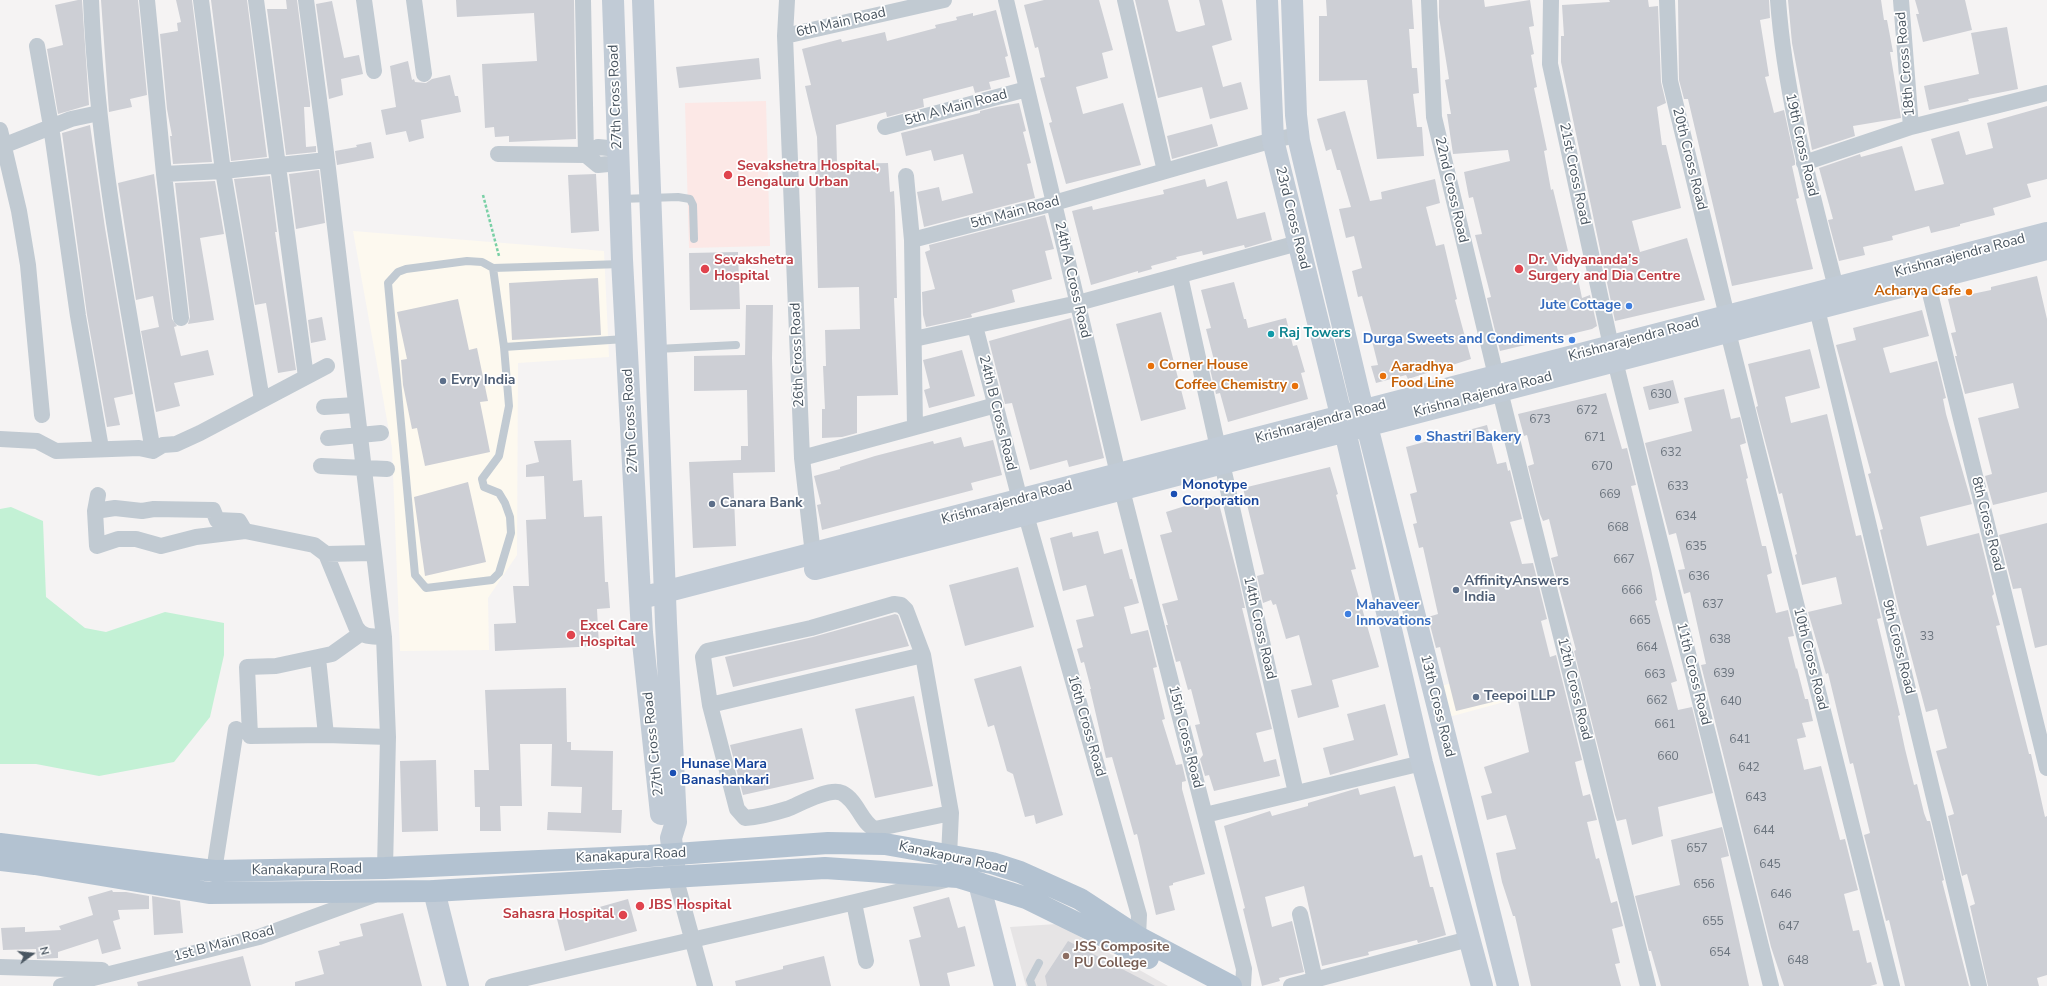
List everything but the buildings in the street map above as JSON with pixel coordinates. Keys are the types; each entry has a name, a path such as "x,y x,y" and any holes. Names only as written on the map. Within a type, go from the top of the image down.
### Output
{"main road":[{"name":"27th Cross Road","path":"613,0 622,264 641,606 662,825 672,846"},
{"name":"27th Cross Road","path":"643,0 665,600 676,822 672,846 675,876"},
{"name":"23rd Cross Road","path":"1267,0 1273,140 1343,424"},
{"name":"23rd Cross Road","path":"1292,0 1298,135 1365,418"},
{"name":"Krishnarajendra Road","path":"1728,324 1836,288 2047,233"},
{"name":"Krishna Rajendra Road","path":"1365,418 1728,324 1817,309 2047,249"},
{"name":"Krishnarajendra Road","path":"641,606 1365,418"},
{"name":"13th Cross Road","path":"1365,418 1508,986"},
{"name":"13th Cross Road","path":"1343,424 1422,763 1482,986"},
{"name":"Kanakapura Road","path":"0,844 214,871 385,868 672,846 828,843 885,844 992,863 1048,884 1080,899 1138,937 1231,986"},
{"name":"Kanakapura Road","path":"0,860 209,893 434,891 826,868 958,877 1026,898 1065,916 1198,986"},
{"path":"979,883 1005,986"},
{"path":"434,891 458,986"}],"street":[{"path":"91,0 93,57 107,182 152,451"},
{"path":"147,0 164,174 181,318"},
{"path":"201,0 223,171 262,400"},
{"path":"256,0 306,377"},
{"path":"306,0 327,160 355,405 384,637 388,737 385,868"},
{"path":"364,0 374,71"},
{"path":"414,0 424,74"},
{"path":"583,0 586,155"},
{"name":"26th Cross Road","path":"787,0 785,36 802,458 814,561"},
{"name":"6th Main Road","path":"785,36 944,0"},
{"name":"24th A Cross Road","path":"1006,0 1120,482"},
{"path":"1125,0 1164,171"},
{"name":"22nd Cross Road","path":"1429,0 1434,117 1498,384"},
{"name":"21st Cross Road","path":"1551,0 1550,64 1613,354"},
{"name":"20th Cross Road","path":"1667,0 1670,81 1728,324"},
{"name":"19th Cross Road","path":"1778,0 1786,77 1804,163 1836,288"},
{"name":"18th Cross Road","path":"1901,0 1911,127"},
{"path":"37,46 51,126 78,316 101,448"},
{"name":"5th A Main Road","path":"885,127 1027,89"},
{"path":"1804,163 1911,127 2047,93"},
{"path":"2,146 71,119 99,113"},
{"path":"0,130 2,146 19,211 28,265 42,415"},
{"name":"5th Main Road","path":"912,240 1054,203 1273,140 1298,135"},
{"path":"498,154 586,155 598,165 618,156"},
{"path":"164,174 223,171 327,160"},
{"path":"906,176 912,240 915,427"},
{"path":"914,339 1078,303 1180,276 1298,242"},
{"name":"14th Cross Road","path":"1180,276 1296,793"},
{"name":"8th Cross Road","path":"1927,280 2047,768"},
{"name":"9th Cross Road","path":"1817,309 1979,986"},
{"name":"10th Cross Road","path":"1728,324 1892,986"},
{"name":"24th B Cross Road","path":"975,326 1023,507"},
{"name":"11th Cross Road","path":"1613,354 1771,986"},
{"path":"152,451 163,445 176,444 200,434 327,366"},
{"name":"12th Cross Road","path":"1498,384 1648,986"},
{"path":"324,406 355,405"},
{"path":"802,458 996,405"},
{"path":"328,438 380,433"},
{"path":"0,439 37,441 56,451 96,451 101,448 147,448 152,451"},
{"path":"321,466 387,469"},
{"name":"15th Cross Road","path":"1120,482 1244,969 1243,986"},
{"path":"245,530 239,521 217,520 213,510 154,509 142,511 115,508 96,503 97,546 118,539 136,539 162,546 196,537 245,530 314,545 326,554 360,634 366,636 384,637"},
{"name":"16th Cross Road","path":"1023,507 1139,915 1138,937"},
{"path":"326,554 373,553"},
{"path":"949,856 951,813 923,655 906,610 901,605 894,604 811,628 707,650 703,657 710,705 737,809 745,818 755,818 836,791 843,794 853,802 869,825 875,829 951,813"},
{"path":"360,634 332,654 276,666 247,667 250,736 326,735 388,737"},
{"path":"710,705 923,655"},
{"path":"318,658 326,735"},
{"path":"214,871 236,729"},
{"path":"1205,815 1422,763"},
{"path":"675,876 694,938 705,986"},
{"path":"492,986 694,938 854,903 958,877"},
{"name":"1st B Main Road","path":"61,986 259,937 384,891"},
{"path":"854,903 866,961"},
{"path":"1300,914 1316,980"},
{"path":"1291,986 1469,939"},
{"path":"0,967 123,971"}],"lane":[{"path":"620,199 678,197 690,199 692,205 694,239"},
{"path":"497,267 510,406 499,456 482,478 484,487 499,493 505,503 510,517 511,533 499,573 492,580 426,588 416,575 388,283 398,272 406,269 467,262 482,262 497,267 622,264"},
{"path":"504,347 626,339"},
{"path":"656,349 736,345"},
{"path":"1032,986 1030,980 1039,963"}],"path":[{"path":"483,195 497,267"}],"shaded area":[{"name":"Sevakshetra Hospital, Bengaluru Urban","path":"766,101 770,246 689,248 685,103"},
{"path":"353,231 604,251 609,357 518,363 517,555 488,598 489,650 400,651 392,448"},
{"path":"1496,671 1504,702 1449,717 1441,686"},
{"name":"JSS Composite PU College","path":"1057,924 1168,986 1026,986 1010,927"}],"green space":[{"path":"11,507 43,521 46,597 85,628 106,632 165,612 224,623 224,655 210,717 174,762 99,776 36,764 0,764 0,509"}],"place":[{"name":"Sevakshetra Hospital, Bengaluru Urban","path":"728,175"},
{"name":"Sevakshetra Hospital","path":"705,269"},
{"name":"Dr. Vidyananda's Surgery and Dia Centre","path":"1519,269"},
{"name":"Acharya Cafe","path":"1969,292"},
{"name":"Jute Cottage","path":"1629,306"},
{"name":"Raj Towers","path":"1271,334"},
{"name":"Durga Sweets and Condiments","path":"1572,340"},
{"name":"Corner House","path":"1151,366"},
{"name":"Aaradhya Food Line","path":"1383,376"},
{"name":"Evry India","path":"443,381"},
{"name":"Coffee Chemistry","path":"1295,386"},
{"name":"Shastri Bakery","path":"1418,438"},
{"name":"Monotype Corporation","path":"1174,494"},
{"name":"Canara Bank","path":"712,504"},
{"name":"AffinityAnswers India","path":"1456,590"},
{"name":"Mahaveer Innovations","path":"1348,614"},
{"name":"Excel Care Hospital","path":"571,635"},
{"name":"Teepoi LLP","path":"1476,697"},
{"name":"Hunase Mara Banashankari","path":"673,773"},
{"name":"JBS Hospital","path":"640,906"},
{"name":"Sahasra Hospital","path":"623,915"},
{"name":"JSS Composite PU College","path":"1066,956"}]}
